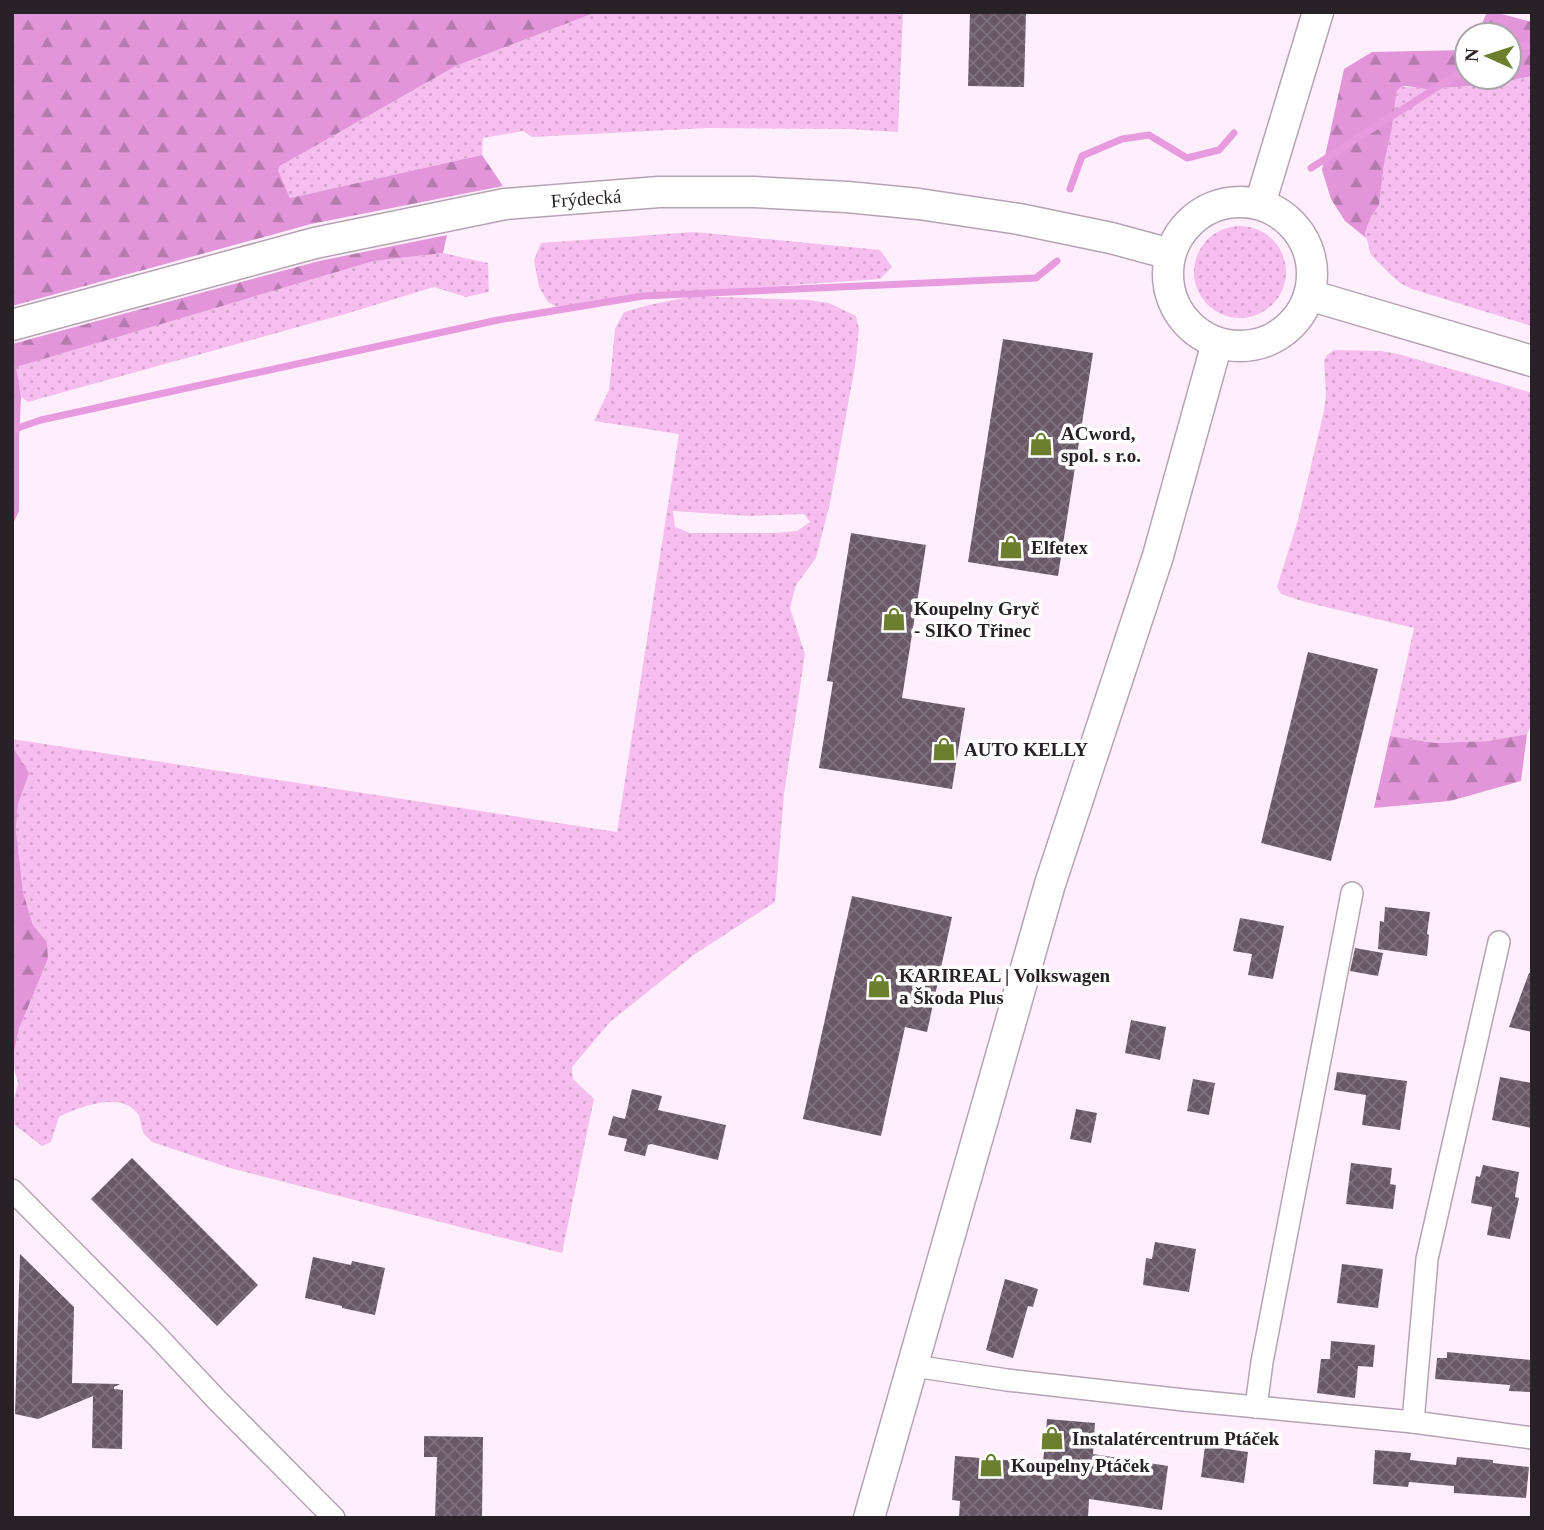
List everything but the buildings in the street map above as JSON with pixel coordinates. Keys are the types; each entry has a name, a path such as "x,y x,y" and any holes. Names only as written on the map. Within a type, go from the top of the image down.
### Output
{"main road":[{"path":"1260,204 1318,12"},
{"name":"Frýdecká","path":"12,325 315,243 505,205 647,193 768,193 919,204 1019,219 1111,238 1170,254"},
{"path":"1237,201 1260,204 1281,214 1297,229 1308,249 1313,272 1309,295 1300,315 1285,331 1265,342 1241,347 1217,343 1197,333 1182,317 1171,298 1167,276 1170,254 1180,233 1195,216 1215,205 1237,201"},
{"path":"1309,295 1532,361"},
{"path":"869,1518 1050,884 1158,555 1217,343"}],"street":[{"path":"1256,1407 1262,1362 1352,893"},
{"path":"1413,1422 1427,1259 1499,942"},
{"path":"12,1190 334,1518"},
{"path":"914,1366 1007,1380 1413,1422 1532,1438"}],"shaded area":[{"path":"597,12 903,12 898,132 708,128 532,137 523,131 483,138 482,155 290,198 278,170 280,166 456,66"},
{"path":"1532,76 1532,326 1400,283 1371,255 1365,233 1379,205 1396,96 1401,87 1453,87 1453,91 1523,91 1523,78"},
{"path":"1240,226 1258,230 1272,240 1282,254 1286,272 1282,290 1272,304 1258,314 1240,318 1222,314 1208,304 1198,290 1194,272 1198,254 1208,240 1222,230"},
{"path":"694,232 880,250 892,267 880,279 658,294 557,307 548,302 539,287 534,260 541,243"},
{"path":"443,253 488,263 489,292 466,297 434,287 28,402 21,397 15,367 374,261"},
{"path":"694,296 808,300 829,303 856,316 859,329 855,366 830,503 816,558 796,585 790,608 805,654 784,794 775,902 695,954 610,1022 572,1067 573,1079 594,1099 562,1253 230,1168 152,1142 144,1134 137,1113 130,1106 121,1103 99,1103 59,1117 51,1142 42,1146 12,1123 18,1083 12,1061 19,1029 48,959 47,942 33,925 23,892 16,830 18,804 28,773 12,746 12,739 617,832 679,434 594,421 609,390 615,329 624,312","holes":["673,511 750,516 804,514 810,522 797,531 776,533 690,533 675,527"]},
{"path":"1334,350 1398,354 1532,393 1532,723 1527,734 1488,741 1435,743 1390,736 1414,628 1305,602 1281,594 1277,587 1298,520 1324,411 1324,360"}],"green space":[{"path":"12,12 597,12 456,66 280,166 278,170 290,198 482,155 503,186 311,224 12,306"},
{"path":"1487,12 1494,12 1532,22 1532,76 1523,78 1523,21 1483,21"},
{"path":"1453,50 1453,87 1426,89 1406,86 1397,91 1379,205 1370,219 1366,238 1345,221 1331,199 1322,170 1344,69 1372,52"},
{"path":"447,235 443,253 374,261 16,367 21,397 19,511 12,526 12,344 319,261"},
{"path":"1527,734 1521,781 1450,801 1374,808 1390,736 1435,743 1488,741"},
{"path":"12,746 29,773 18,804 16,830 23,892 33,925 47,942 48,959 19,1029 12,1061"}],"waterway":[{"path":"1523,46 1532,46"},
{"path":"1311,168 1453,77"},
{"path":"1070,189 1082,156 1122,139 1149,135 1187,158 1219,150 1234,133"},
{"path":"12,430 41,420 498,320 643,296 1036,278 1057,261"}],"place":[{"name":"ACword, spol. s r.o.","path":"1041,444"},
{"name":"Elfetex","path":"1011,547"},
{"name":"Koupelny Gryč - SIKO Třinec","path":"894,619"},
{"name":"AUTO KELLY","path":"944,749"},
{"name":"KARIREAL | Volkswagen a Škoda Plus","path":"879,986"},
{"name":"Instalatércentrum Ptáček","path":"1052,1438"},
{"name":"Koupelny Ptáček","path":"991,1465"}]}
